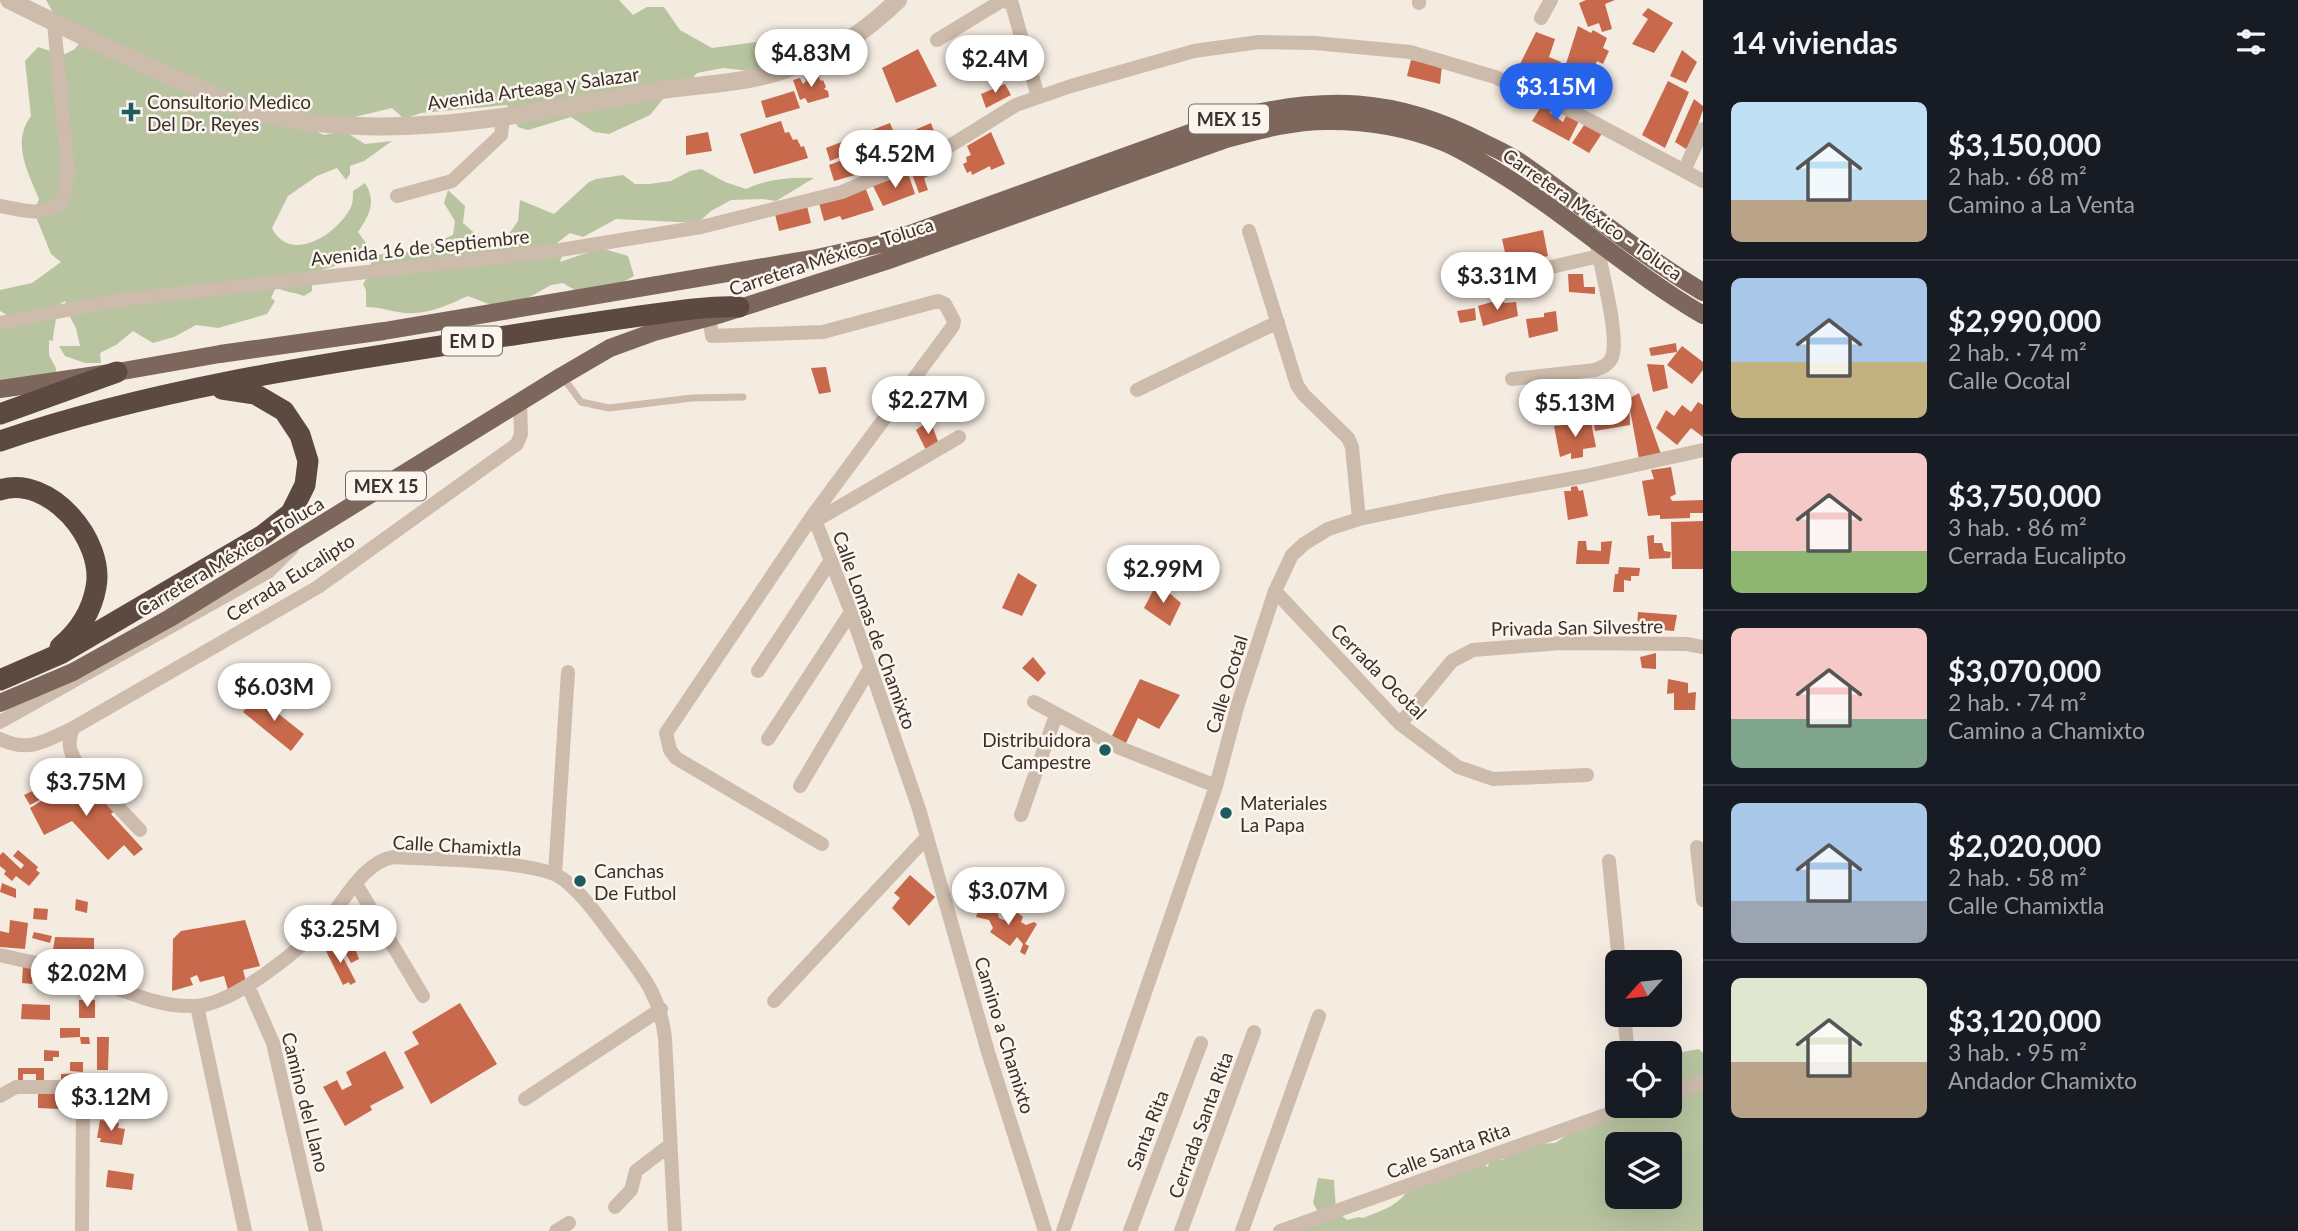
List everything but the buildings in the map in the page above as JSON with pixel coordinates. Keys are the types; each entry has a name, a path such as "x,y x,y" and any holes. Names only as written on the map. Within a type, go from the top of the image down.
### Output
{"highway":[{"name":"EM D","path":"0,441 93,413 206,386 329,363 629,317 706,307 739,307"},
{"path":"0,414 117,372"},
{"path":"0,680 62,653 263,535 291,513 305,485 308,461 300,435 285,411 255,394 206,386"},
{"path":"0,490 29,489 56,501 79,524 93,554 97,585 87,615 70,639 42,662"}],"main road":[{"name":"Carretera México - Toluca","path":"0,389 384,331 817,258 885,243 1226,120 1264,110 1310,104 1371,105 1407,112 1461,131 1519,161 1703,292"},
{"name":"Carretera México - Toluca","path":"0,704 73,672 170,618 610,348 952,238 1226,139 1304,122 1331,121 1394,128 1440,140 1516,183 1597,249 1703,315"}],"street":[{"name":"Avenida Arteaga y Salazar","path":"9,0 167,75 257,113 348,127 427,126 503,118 755,78 784,71 845,44 863,32 898,0"},
{"path":"937,40 1003,0 1013,4 1038,97"},
{"path":"1541,18 1551,0"},
{"path":"0,206 35,212 51,210 63,201 68,172 54,23"},
{"name":"Avenida 16 de Septiembre","path":"0,323 119,300 554,251 701,227 842,192 948,146 1016,105 1038,97 1194,51 1259,42 1315,43 1410,52 1495,77 1546,99 1703,181"},
{"path":"397,196 452,181 501,135 503,118"},
{"path":"1684,172 1703,129"},
{"path":"1249,231 1297,385 1349,438 1359,519"},
{"path":"1453,265 1463,277 1491,281 1597,249 1615,341 1609,363 1595,370 1512,379"},
{"name":"Calle Lomas de Chamixto","path":"709,317 712,336 823,332 938,301 945,304 950,311 953,326 814,518 919,810"},
{"path":"1137,390 1279,322"},
{"name":"Cerrada Eucalipto","path":"0,739 26,747 73,728 318,587 517,444 521,434 520,402"},
{"path":"822,844 676,758 670,750 667,733 814,518 959,437"},
{"name":"Calle Ocotal","path":"1063,1231 1216,786 1238,704 1275,592 1292,555 1328,529 1359,519 1586,477 1703,450"},
{"path":"0,722 268,572 304,537"},
{"path":"758,671 831,560"},
{"name":"Cerrada Ocotal","path":"1275,592 1400,724 1458,767 1493,779 1587,775"},
{"path":"768,739 850,612"},
{"name":"Privada San Silvestre","path":"1400,724 1452,661 1473,650 1560,643 1688,644 1703,647"},
{"path":"800,786 870,670"},
{"path":"568,672 555,874 581,896 596,914 647,982 661,1009 665,1038 675,1231"},
{"path":"1034,702 1120,748 1216,786"},
{"path":"1021,815 1056,715"},
{"path":"73,728 68,748 72,756 140,830"},
{"name":"Camino a Chamixto","path":"919,810 988,1052 1045,1231"},
{"path":"774,1001 927,837"},
{"path":"1698,847 1703,900"},
{"name":"Calle Chamixtla","path":"0,955 72,971 167,1004 197,1006 220,1001 248,986 315,932 378,862 394,857 502,864 555,874"},
{"path":"1609,861 1618,950"},
{"path":"356,884 423,996"},
{"name":"Camino del Llano","path":"248,986 273,1043 316,1231"},
{"path":"197,1006 245,1231"},
{"path":"525,1099 661,1009"},
{"path":"1242,1231 1318,1016"},
{"name":"Cerrada Santa Rita","path":"1181,1231 1254,1032"},
{"name":"Santa Rita","path":"1130,1231 1201,1043"},
{"path":"1682,1089 1703,1082"},
{"path":"0,1096 16,1087 69,1087 79,1093 83,1108 82,1231"},
{"name":"Calle Santa Rita","path":"1280,1231 1605,1115"},
{"path":"615,1207 631,1190 634,1175 640,1167 670,1145"}],"lane":[{"path":"562,376 582,402 609,408 692,398 743,397"}],"green space":[{"path":"46,0 619,0 633,15 647,7 664,7 680,30 712,48 804,38 795,53 750,71 723,68 697,73 684,87 666,95 650,115 609,134 594,132 571,117 528,130 518,127 507,105 421,113 404,119 392,108 342,120 299,124 324,135 344,131 365,144 392,141 364,161 350,166 350,174 346,180 337,168 317,176 288,196 272,228 280,239 290,244 301,245 313,241 336,227 351,207 353,191 365,183 371,203 358,232 375,256 405,252 453,235 455,221 444,203 448,190 465,206 463,223 479,237 509,234 518,221 520,200 554,214 589,182 596,179 623,175 635,184 649,184 671,181 690,171 701,169 725,182 746,189 780,179 814,178 776,201 731,200 711,211 698,223 616,219 583,237 570,233 557,243 564,249 560,262 601,248 628,256 634,276 600,295 583,295 563,283 551,285 512,307 494,306 468,296 443,307 416,313 366,307 366,290 363,284 373,275 371,263 364,258 339,252 335,266 312,273 312,291 304,296 276,287 271,298 275,301 267,314 218,328 196,325 174,337 153,343 133,331 116,345 100,353 101,363 85,363 65,356 59,346 80,346 70,317 72,312 65,301 55,307 53,341 49,340 49,355 56,368 56,378 0,387 0,323 7,315 0,311 0,290 32,283 61,262 51,254 34,212 39,199 23,158 22,137 31,116 25,61 38,47 63,55 75,49 81,41 60,26"},
{"path":"1699,1049 1703,1053 1703,1231 1291,1231 1318,1212 1313,1203 1318,1178 1334,1180 1336,1211 1347,1220 1363,1218 1394,1204 1417,1178 1481,1162 1488,1167 1491,1155 1502,1160 1525,1145 1555,1143 1589,1121 1605,1116 1682,1118 1682,1052"}],"place":[{"name":"Consultorio Medico Del Dr. Reyes","path":"131,112"},
{"name":"Distribuidora Campestre","path":"1105,750"},
{"name":"Materiales La Papa","path":"1226,813"},
{"name":"Canchas De Futbol","path":"580,881"}]}
